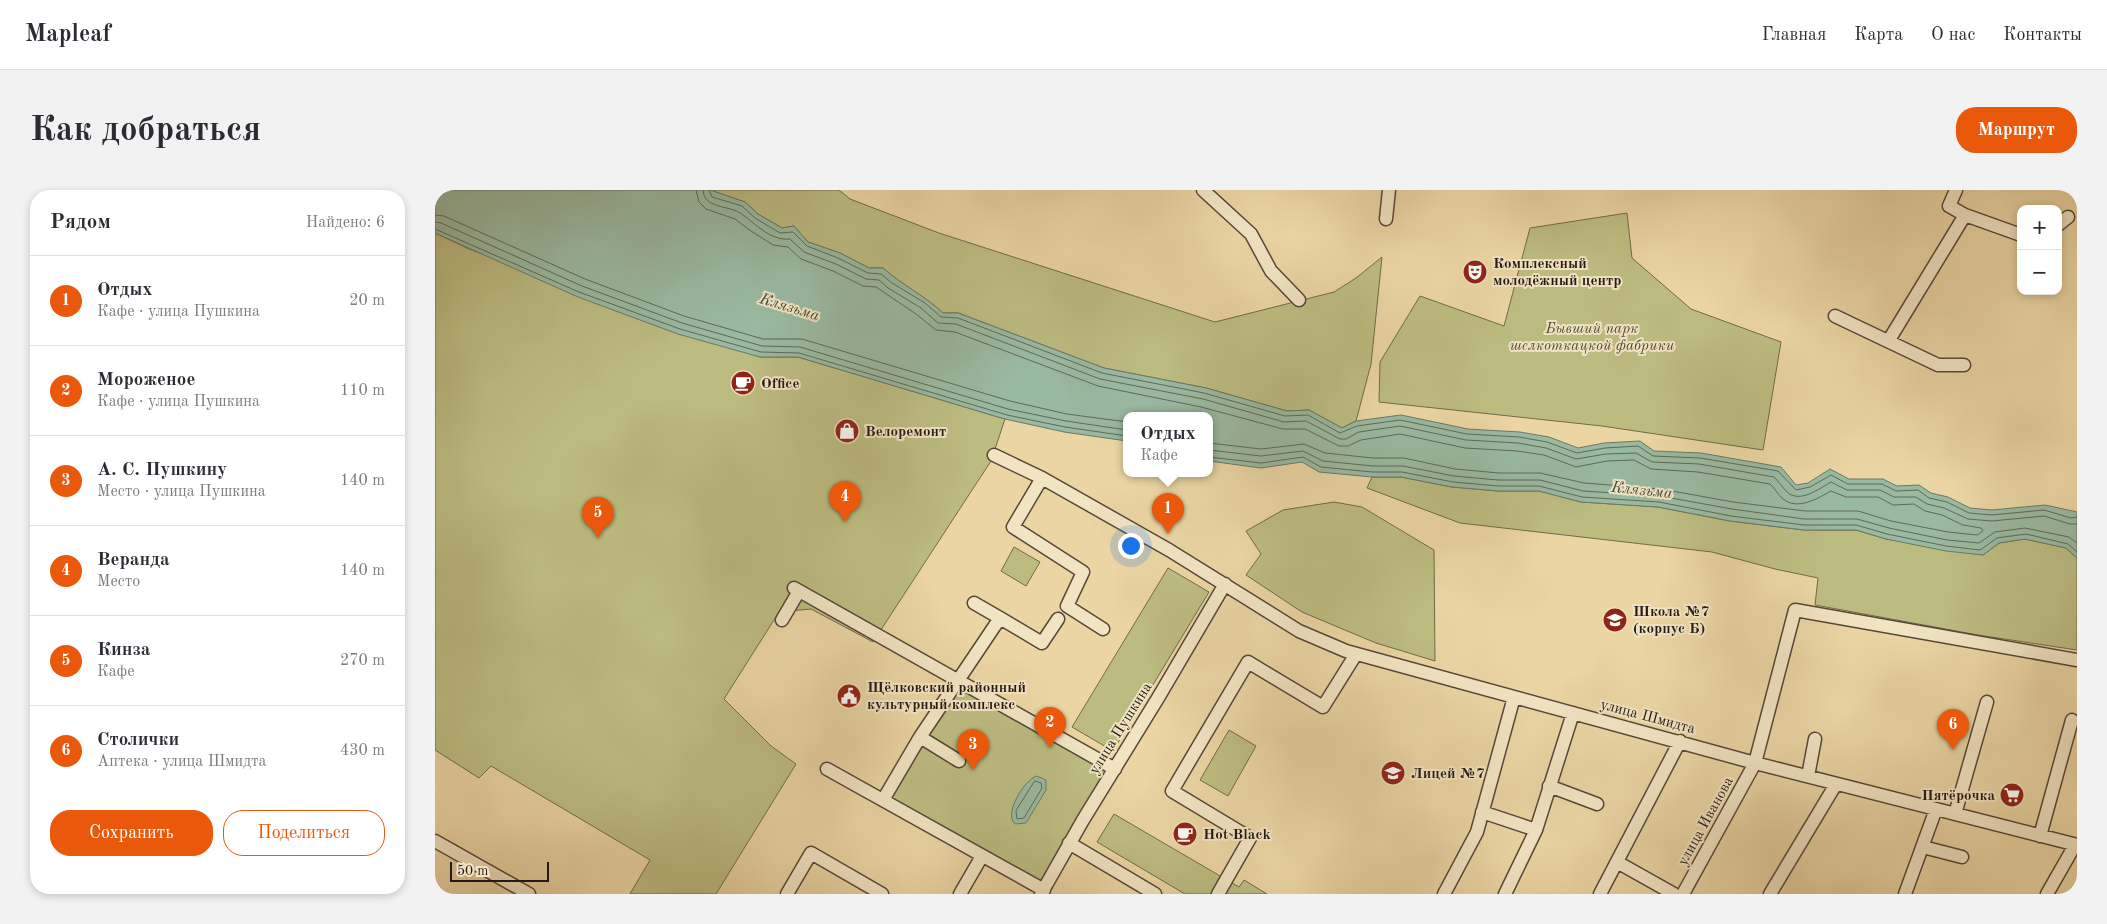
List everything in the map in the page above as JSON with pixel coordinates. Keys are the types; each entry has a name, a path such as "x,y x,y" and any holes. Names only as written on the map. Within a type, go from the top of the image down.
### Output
{"street":[{"path":"1203,190 1251,234 1271,271 1299,300"},
{"path":"1386,219 1389,190"},
{"path":"1956,190 1949,206 1965,215 2017,234"},
{"path":"1889,340 1965,215"},
{"path":"1835,316 1889,340 1913,355 1938,365 1964,365"},
{"name":"улица Шмидта","path":"994,455 1042,478 1225,584 1299,631 1356,654 1755,763 2076,845"},
{"path":"1042,478 1013,527 1083,572 1067,606 1103,629"},
{"name":"улица Пушкина","path":"1043,892 1069,843 1225,584"},
{"path":"783,620 796,590 1115,769"},
{"path":"974,604 1042,643 1058,619"},
{"name":"улица Иванова","path":"1683,894 1755,763 1795,610 2077,660"},
{"path":"883,800 919,737 1000,618"},
{"path":"1218,894 1250,838 1172,791 1248,662 1323,707 1356,654"},
{"path":"1444,894 1477,832 1514,697"},
{"path":"1955,814 1987,702"},
{"path":"1505,894 1536,830 1573,712"},
{"path":"2040,836 2072,720"},
{"path":"919,737 959,761"},
{"path":"1808,776 1815,739"},
{"path":"1600,894 1680,741"},
{"path":"827,769 1043,892"},
{"path":"1771,894 1835,784"},
{"path":"1549,786 1597,804"},
{"path":"1905,894 1936,810"},
{"path":"1482,812 1536,830"},
{"path":"435,842 515,890 529,894"},
{"path":"1069,843 1155,894"},
{"path":"2047,894 2076,845"},
{"path":"1923,847 1962,857"},
{"path":"787,894 811,853 882,894"},
{"path":"960,894 982,856"},
{"path":"1617,862 1674,894"}],"green space":[{"path":"710,190 839,190 850,199 939,233 1215,322 1334,292 1356,278 1382,257 1371,364 1356,421 1342,428 1309,410 1287,411 1206,388 1104,368 958,313 943,313 883,268 869,268 840,253 808,242 794,226 782,228 758,214 745,202"},
{"name":"Бывший парк шелкоткацкой фабрики","path":"1627,213 1632,258 1691,309 1781,342 1763,450 1602,426 1379,402 1380,362 1420,296 1504,326 1530,228"},
{"path":"435,233 469,249 760,357 798,357 1005,419 991,461 873,642 811,609 779,612 724,699 771,746 796,764 716,894 630,894 650,860 491,766 479,778 435,750"},
{"path":"1372,477 1401,477 1452,487 1498,491 1539,491 1581,502 1658,507 1730,521 1804,530 1856,530 1886,539 1983,555 1999,543 2025,539 2066,548 2077,558 2077,650 1978,635 1815,605 1818,578 1775,569 1712,552 1460,523 1367,488"},
{"path":"1334,502 1362,507 1434,550 1435,661 1376,643 1302,612 1246,575 1261,554 1246,531 1283,510"},
{"path":"1014,547 1040,562 1026,586 1001,571"},
{"path":"1168,568 1209,592 1113,751 1072,727"},
{"path":"958,682 1115,769 1044,890 883,800"},
{"path":"1229,730 1256,746 1228,796 1200,780"},
{"path":"1114,814 1239,887 1244,880 1267,894 1185,894 1097,842"}],"water":[{"name":"Клязьма","path":"435,190 710,190 745,202 758,214 782,228 794,226 808,242 840,253 869,268 883,268 943,313 958,313 1104,368 1206,388 1287,411 1309,410 1342,428 1356,421 1401,415 1468,429 1520,432 1549,437 1578,448 1604,443 1640,441 1654,451 1701,453 1781,467 1796,485 1808,483 1830,469 1849,479 1883,479 1897,486 1919,485 1931,493 1948,497 1970,508 1992,510 2045,505 2077,512 2077,558 2066,548 2025,539 1999,543 1983,555 1946,551 1886,539 1856,530 1804,530 1730,521 1658,507 1581,502 1539,491 1498,491 1452,487 1401,477 1372,477 1319,472 1302,462 1261,468 1213,462 1213,412 1123,412 1123,440 1064,432 1005,419 798,357 760,357 678,334 578,297 435,233"},
{"path":"1037,776 1046,780 1046,790 1026,823 1015,824 1012,819 1012,813 1017,797 1027,783"}],"place":[{"name":"Комплексный молодёжный центр","path":"1475,272"},
{"name":"Office","path":"743,383"},
{"name":"Велоремонт","path":"847,431"},
{"name":"Веранда","path":"845,522"},
{"name":"Отдых","path":"1168,534"},
{"name":"Кинза","path":"598,538"},
{"name":"Школа №7 (корпус Б)","path":"1615,620"},
{"name":"Щёлковский районный культурный комплекс","path":"849,696"},
{"name":"Мороженое","path":"1050,748"},
{"name":"Столички","path":"1953,750"},
{"name":"А. С. Пушкину","path":"973,770"},
{"name":"Лицей №7","path":"1393,773"},
{"name":"Пятёрочка","path":"2012,795"},
{"name":"Hot Black","path":"1185,834"}]}
